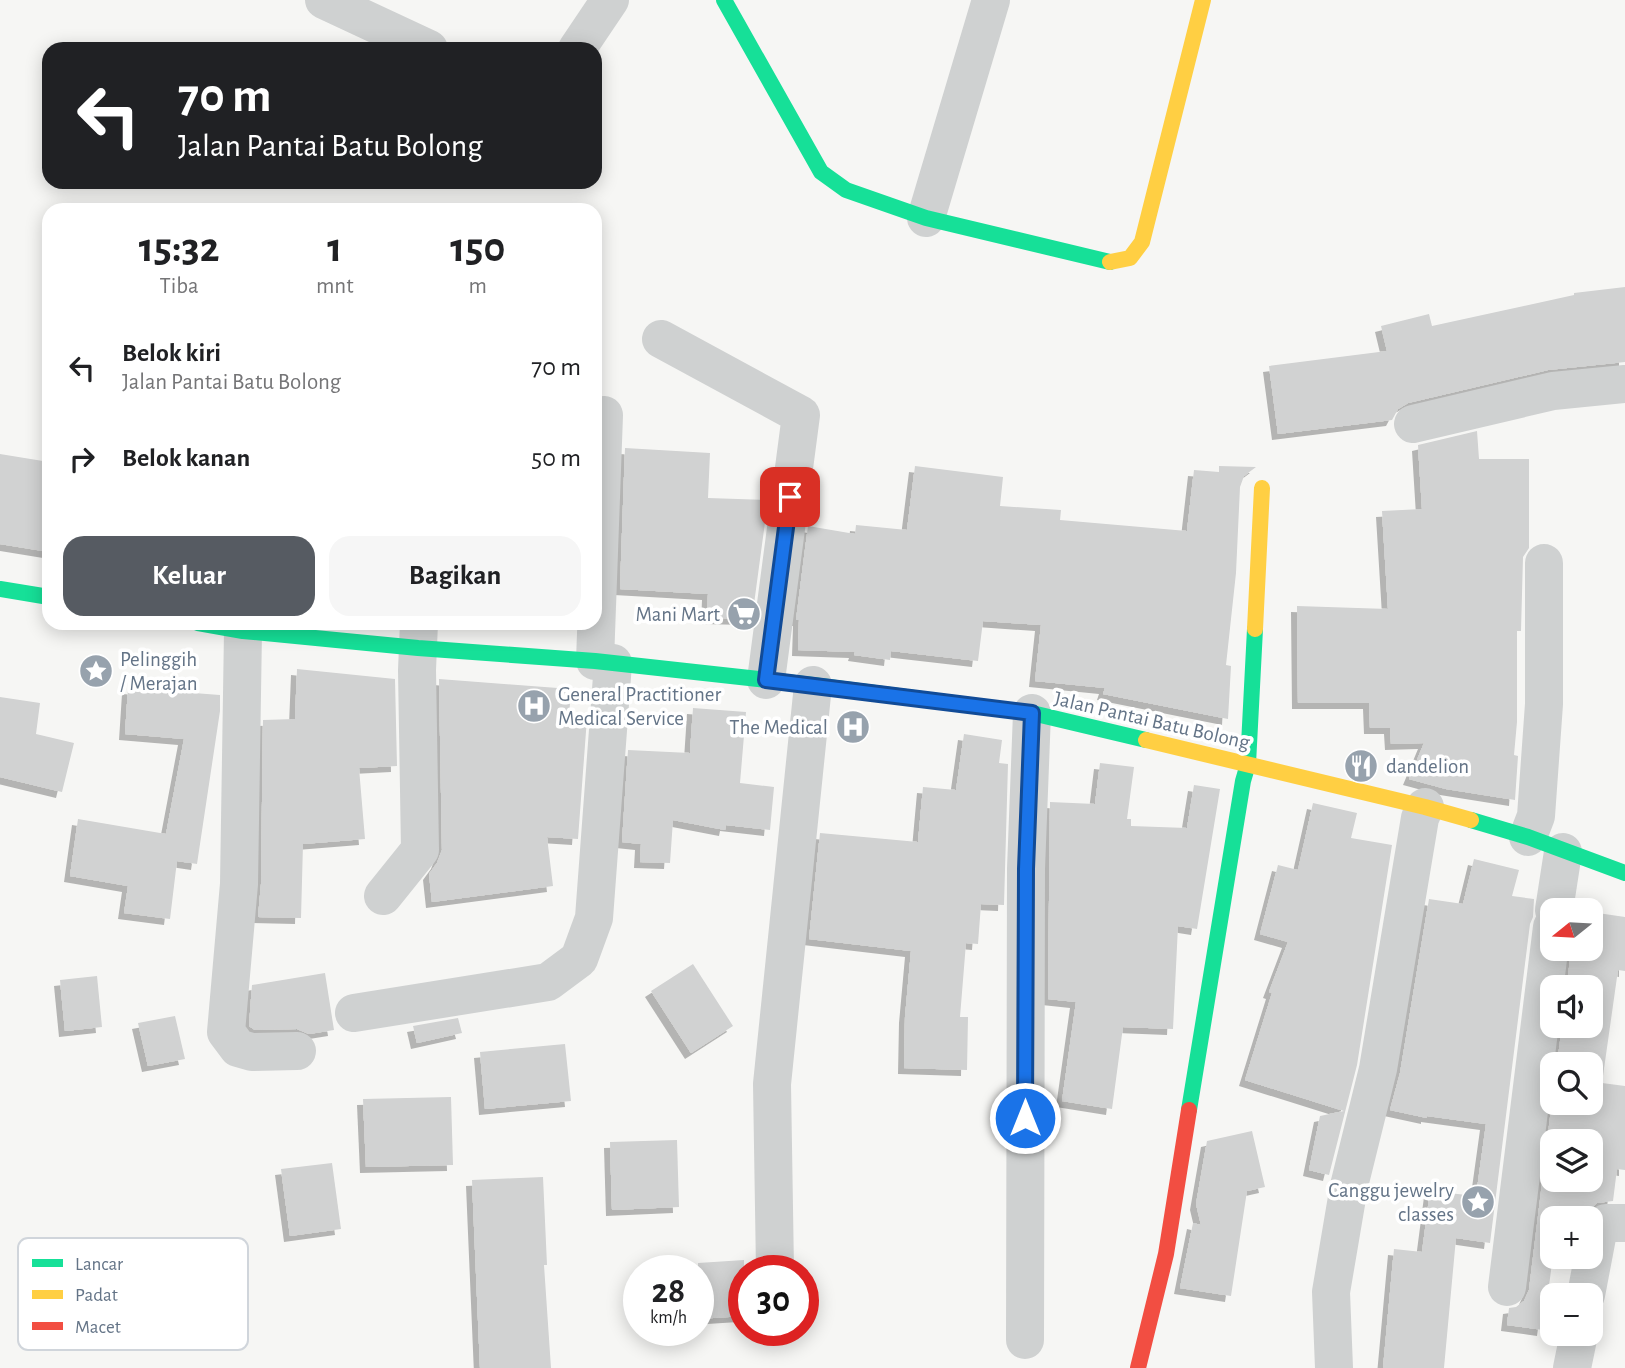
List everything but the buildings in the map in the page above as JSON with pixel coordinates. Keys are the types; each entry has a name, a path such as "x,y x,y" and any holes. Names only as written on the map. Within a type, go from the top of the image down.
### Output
{"street":[{"path":"324,0 414,42"},
{"path":"582,42 610,0"},
{"path":"724,0 821,172 846,190 926,218 1108,263 1130,258 1142,242 1203,0"},
{"path":"926,218 991,0"},
{"path":"661,339 801,415 766,680"},
{"path":"1413,424 1553,391 1625,384"},
{"path":"354,1013 548,982 579,959 594,918 604,662 604,415"},
{"path":"1138,1368 1166,1254 1238,808 1248,764 1262,488"},
{"path":"1528,837 1535,816 1544,704 1544,563"},
{"path":"0,589 42,596"},
{"path":"254,630 239,884 226,1032 238,1048 253,1052 297,1052"},
{"name":"Jalan Pantai Batu Bolong","path":"278,630 419,636 604,662 1032,713 1425,807 1528,837 1625,873"},
{"path":"383,896 420,850 419,636"},
{"path":"775,1255 772,1084 813,685"},
{"path":"1025,1340 1026,869 1032,713"},
{"path":"1334,1368 1331,1292 1349,1186 1378,1069 1420,818 1425,807"},
{"path":"1556,898 1563,852"},
{"path":"1507,1287 1548,961"},
{"path":"1588,1283 1598,1232 1606,1223 1625,1223"},
{"path":"1572,1368 1577,1346"}],"traffic: fast":[{"path":"724,0 821,172 846,190 926,218 1110,262"},
{"path":"0,589 42,596"},
{"path":"1189,1110 1248,764 1255,629"},
{"path":"237,630 418,648 595,661 813,685 1032,713 1146,740"},
{"path":"1471,820 1528,837 1625,873"}],"traffic: slow":[{"path":"1110,262 1130,258 1142,242 1203,0"},
{"path":"1255,629 1262,488"},
{"path":"1146,740 1471,820"}],"traffic: jam":[{"path":"1138,1368 1166,1254 1189,1110"}],"place":[{"name":"Mani Mart","path":"744,614"},
{"name":"Pelinggih / Merajan","path":"96,671"},
{"name":"General Practitioner Medical Service","path":"534,706"},
{"name":"The Medical","path":"853,727"},
{"name":"dandelion","path":"1361,766"},
{"name":"Canggu jewelry classes","path":"1478,1202"}],"route":[{"path":"790,497 766,680 1032,713 1026,869 1025,1118"}]}
